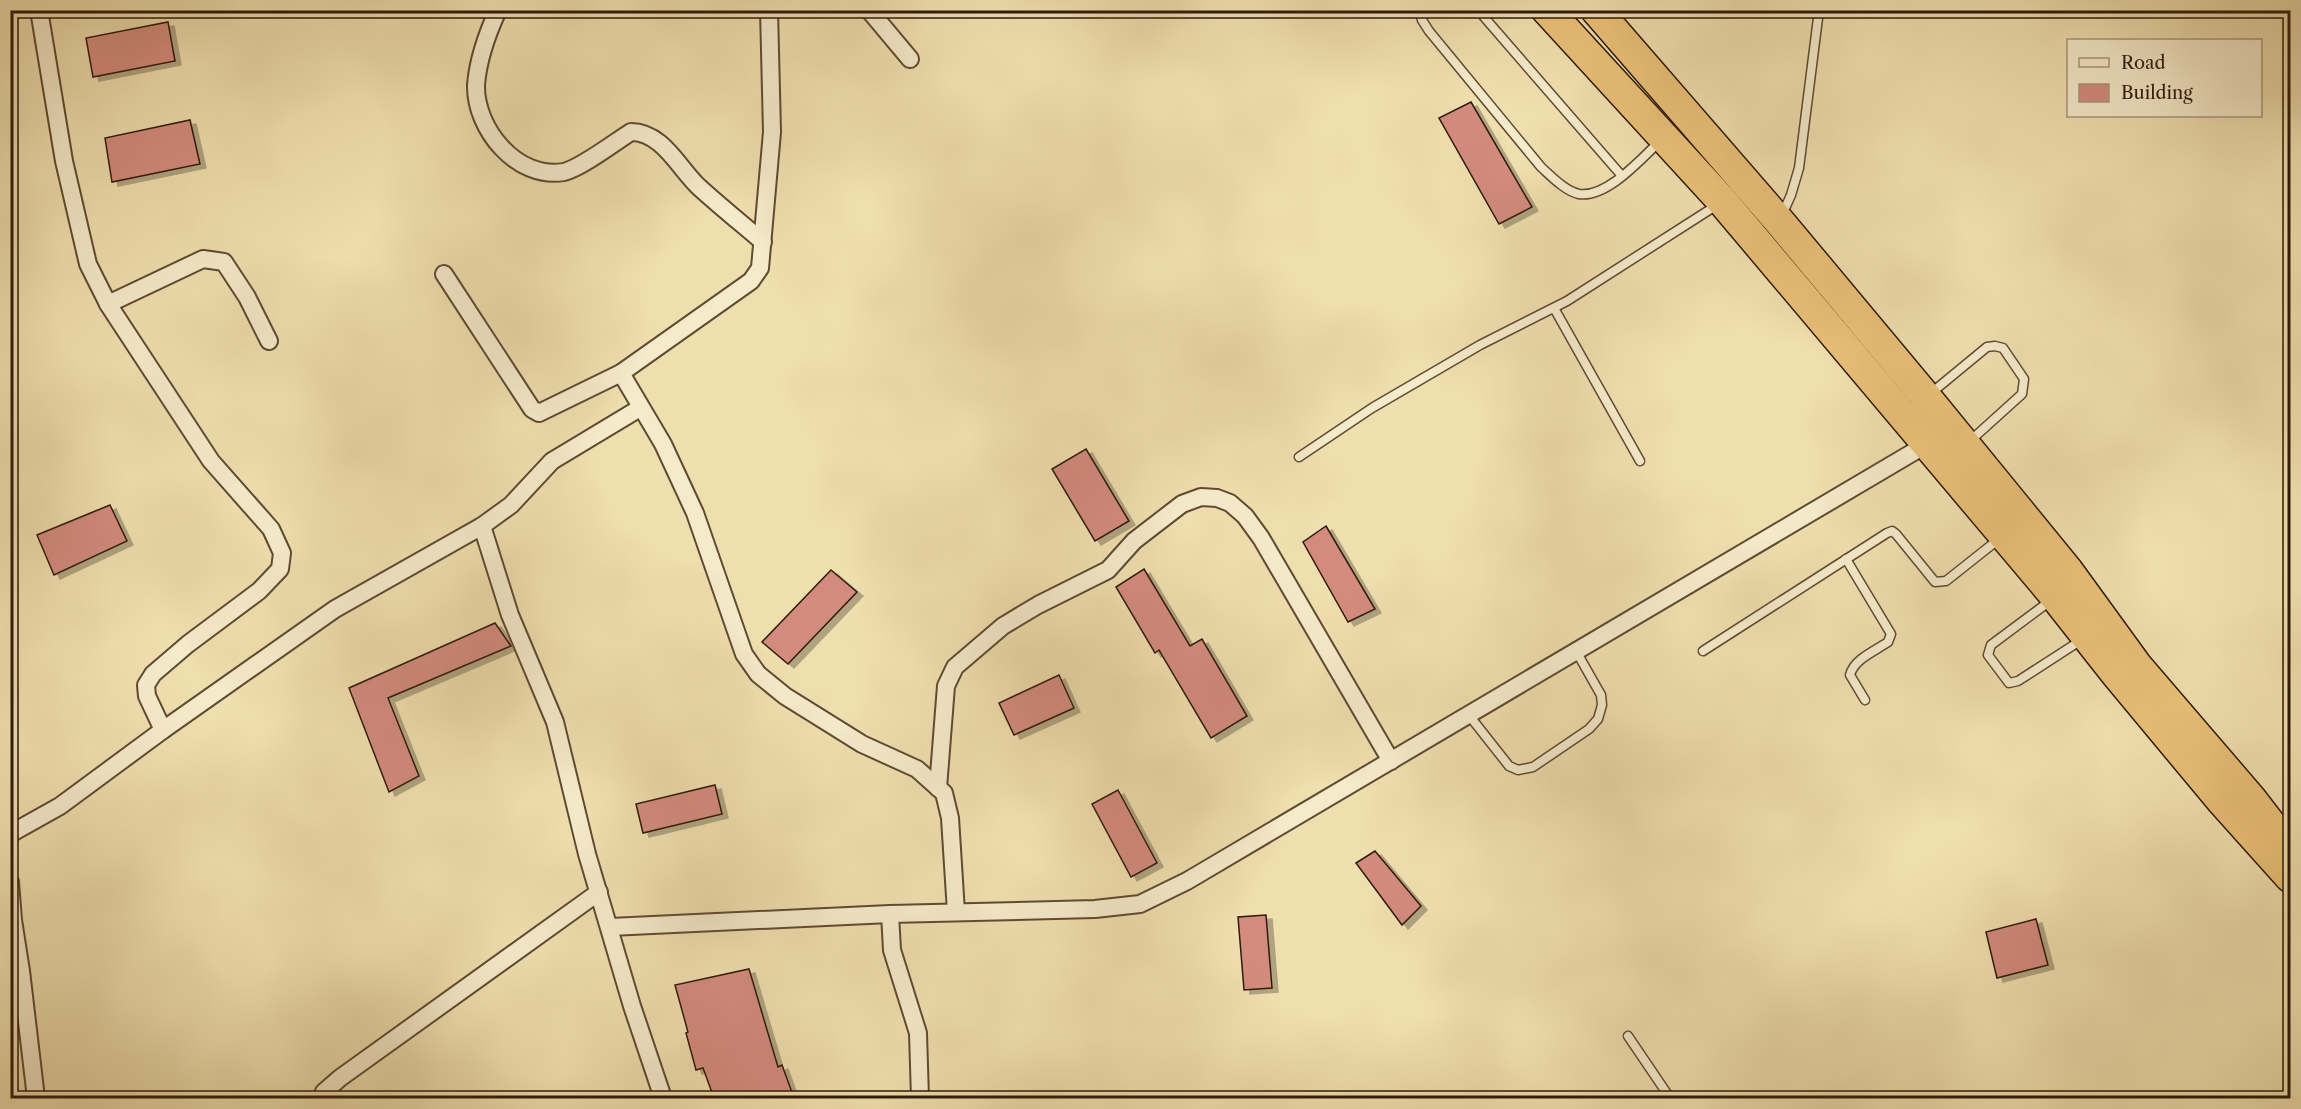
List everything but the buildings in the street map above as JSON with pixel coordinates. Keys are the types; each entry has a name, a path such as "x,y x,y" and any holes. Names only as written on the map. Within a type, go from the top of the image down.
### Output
{"highway":[{"path":"1547,10 1723,202 2004,536 2058,586 2137,666 2252,801 2290,850"},
{"path":"1596,10 1779,221 1965,445 2058,586 2087,636 2221,800 2290,877"},
{"path":"2252,801 2290,831"}],"street":[{"path":"39,10 64,161 88,264 108,304 211,461 271,529 282,552 280,569 260,591 188,644 153,674 146,685 147,696 163,730"},
{"path":"498,10 484,42 476,86 479,109 492,135 512,159 541,172 565,172 631,132 641,132 669,151 698,186 763,242"},
{"path":"444,274 532,409 538,413 621,373 751,281 760,268 772,132 770,10"},
{"path":"869,10 910,59"},
{"path":"108,304 203,259 224,262 247,297 269,341"},
{"path":"621,373 663,444 695,513 744,654 758,674 785,696 862,744 917,769 944,793 950,818 956,912"},
{"path":"10,834 60,806 163,730 335,609 482,526 511,505 552,461 640,408"},
{"path":"610,927 890,914 1095,909 1140,904 1187,881 1927,444"},
{"path":"938,788 946,686 955,667 1003,626 1038,605 1108,570 1134,541 1182,504 1201,497 1217,498 1230,503 1245,516 1261,538 1390,761"},
{"path":"482,526 510,615 555,722 587,854 632,1006 663,1098"},
{"path":"10,882 36,1098"},
{"path":"322,1098 324,1092 340,1078 599,892"},
{"path":"890,914 892,950 918,1033 920,1098"}],"lane":[{"path":"1419,10 1422,21 1429,31 1541,167 1557,182 1578,194 1597,193 1622,176 1665,137"},
{"path":"1478,10 1622,176"},
{"path":"1779,221 1791,195 1799,168 1819,10"},
{"path":"1299,457 1372,408 1480,345 1554,309 1723,202"},
{"path":"1554,309 1640,461"},
{"path":"1926,397 1987,347 2002,348 2024,379 2022,394 1965,445"},
{"path":"1703,651 1892,531 1935,582 1946,581 2004,536"},
{"path":"1846,559 1891,634 1888,642 1859,661 1852,669 1850,675 1866,700"},
{"path":"2058,586 1991,645 1988,655 2010,683 2014,683 2087,636"},
{"path":"1468,714 1501,759 1509,766 1518,770 1533,766 1589,729 1598,719 1602,705 1601,695 1598,686 1576,651"},
{"path":"1628,1036 1670,1098"}]}
